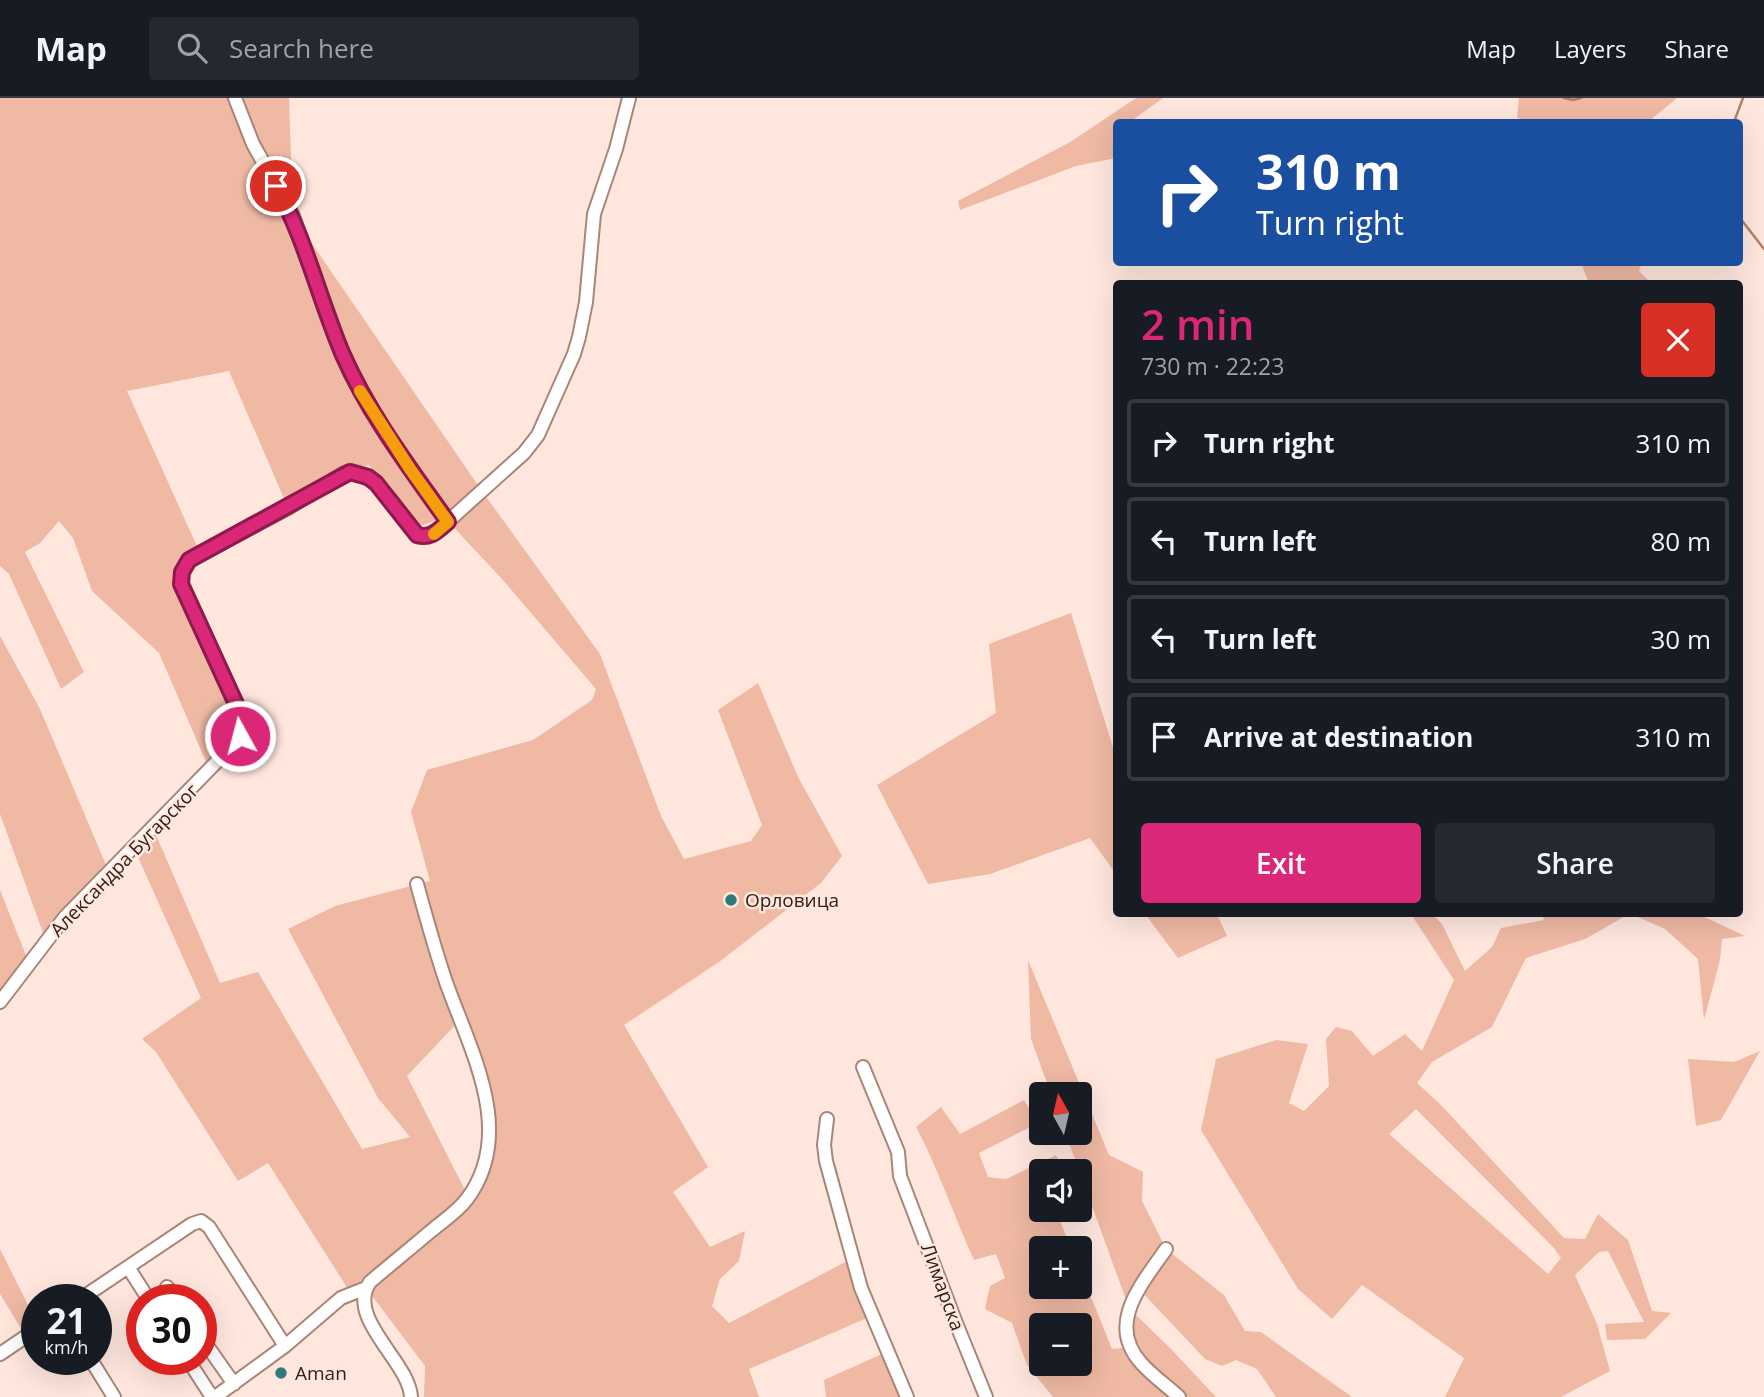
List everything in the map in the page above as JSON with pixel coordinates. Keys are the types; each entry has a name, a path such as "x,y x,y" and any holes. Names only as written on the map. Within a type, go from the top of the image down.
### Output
{"street":[{"path":"235,98 254,144 293,216 342,352 361,393 448,522 532,444 575,354 586,302 594,214 616,149 629,98"},
{"name":"Александра Бугарског","path":"0,1002 65,917 240,736 242,717 181,584 182,572 189,560 350,472 368,477 376,483 417,535 427,537 448,522"},
{"path":"199,1375 214,1397 234,1384 285,1346 341,1298 366,1288 460,1208 479,1179 489,1149 490,1123 483,1085 445,980 417,884"},
{"name":"Лимарска","path":"863,1068 898,1152 900,1176 986,1397"},
{"path":"827,1119 824,1145 826,1161 861,1288 907,1397"},
{"path":"104,1284 192,1224 206,1222 285,1346"},
{"path":"1166,1250 1134,1296 1125,1326 1137,1357 1179,1397"},
{"path":"128,1268 138,1284"},
{"path":"366,1288 365,1304 369,1320 406,1378 411,1397"},
{"path":"0,1354 21,1340"},
{"path":"217,1360 234,1384"},
{"path":"100,1375 114,1397"}],"shaded area":[{"path":"0,98 289,98 293,216 482,491 600,654 661,816 684,859 751,841 762,825 718,710 758,683 798,777 842,856 821,883 719,962 624,1025 708,1167 673,1192 710,1247 745,1231 739,1261 720,1279 712,1306 729,1323 849,1260 867,1318 749,1369 759,1397 424,1397 425,1366 366,1288 358,1282 348,1289 268,1163 238,1181 156,1052 142,1039 201,998 134,848 153,828 220,983 258,972 362,1149 410,1137 378,1098 288,929 335,906 430,881 411,812 427,770 533,740 592,700 596,689 502,579 444,517 418,527 369,465 344,473 288,508 229,371 127,391 200,553 181,584 243,725 210,771 159,653 92,591 73,538 59,521 40,543 25,552 84,672 61,689 9,574 0,566","holes":["460,1020 490,1138 468,1196 407,1076"]},
{"path":"1136,98 1163,98 1134,119 1113,119 1113,159 1076,166 960,210 958,201 1072,141"},
{"path":"1519,98 1677,98 1652,119 1517,117"},
{"path":"1582,266 1641,266 1639,271 1648,280 1588,280"},
{"path":"1071,613 1113,747 1113,870 1090,838 990,874 928,884 877,785 996,713 989,644"},
{"path":"0,636 40,709 109,872 46,941 0,814"},
{"path":"0,890 29,963 0,1002"},
{"path":"1147,917 1218,917 1227,936 1178,958"},
{"path":"1413,917 1435,917 1442,924 1465,971 1492,947 1501,928 1544,920 1543,917 1624,917 1585,939 1526,958 1492,1027 1432,1062 1417,1083 1441,1105 1564,1238 1585,1239 1598,1214 1628,1240 1652,1311 1671,1313 1645,1339 1607,1340 1605,1324 1644,1322 1608,1251 1599,1252 1575,1275 1597,1324 1610,1371 1561,1397 1445,1397 1464,1358 1362,1285 1332,1319 1298,1289 1201,1130 1216,1059 1276,1040 1308,1044 1289,1103 1304,1111 1329,1086 1326,1039 1336,1027 1352,1031 1373,1056 1405,1034 1422,1051 1454,980","holes":["1416,1109 1561,1258 1548,1274 1389,1134"]},
{"path":"1638,917 1704,917 1745,936 1722,939 1720,960 1704,1020 1698,959 1665,929"},
{"path":"1028,960 1079,1082 1047,1082 1031,1039"},
{"path":"1760,1051 1721,1120 1696,1126 1688,1059 1734,1062"},
{"path":"1024,1100 1029,1108 1029,1128 979,1153 988,1177 1006,1179 1029,1168 1029,1222 1060,1222 1066,1236 1029,1236 1029,1299 1092,1299 1112,1349 1132,1347 1129,1308 1216,1397 1053,1397 1036,1376 1092,1376 1092,1313 1029,1313 1029,1367 1012,1323 985,1309 990,1286 1005,1278 996,1254 974,1260 916,1127 941,1107 960,1134"},
{"path":"1092,1114 1109,1155 1143,1172 1142,1201 1166,1249 1224,1295 1245,1331 1261,1332 1352,1397 1276,1397 1257,1369 1236,1360 1222,1366 1205,1359 1139,1289 1129,1308 1092,1206 1092,1159 1075,1159 1070,1145 1092,1145"},
{"path":"0,1249 21,1291 21,1328 0,1294"},
{"path":"884,1353 902,1397 826,1397 824,1380"}],"waterway":[{"path":"1564,98 1581,98"},
{"path":"1735,119 1743,98"},
{"path":"1743,222 1764,249"}],"slow traffic":[{"path":"360,391 448,522 434,534"}],"place":[{"name":"Орловица","path":"731,900"},
{"name":"Aman","path":"281,1373"}],"route":[{"path":"240,736 242,717 181,584 182,572 189,560 350,472 368,477 376,483 417,535 427,537 448,522 361,393 342,352 293,216 276,186"}]}
